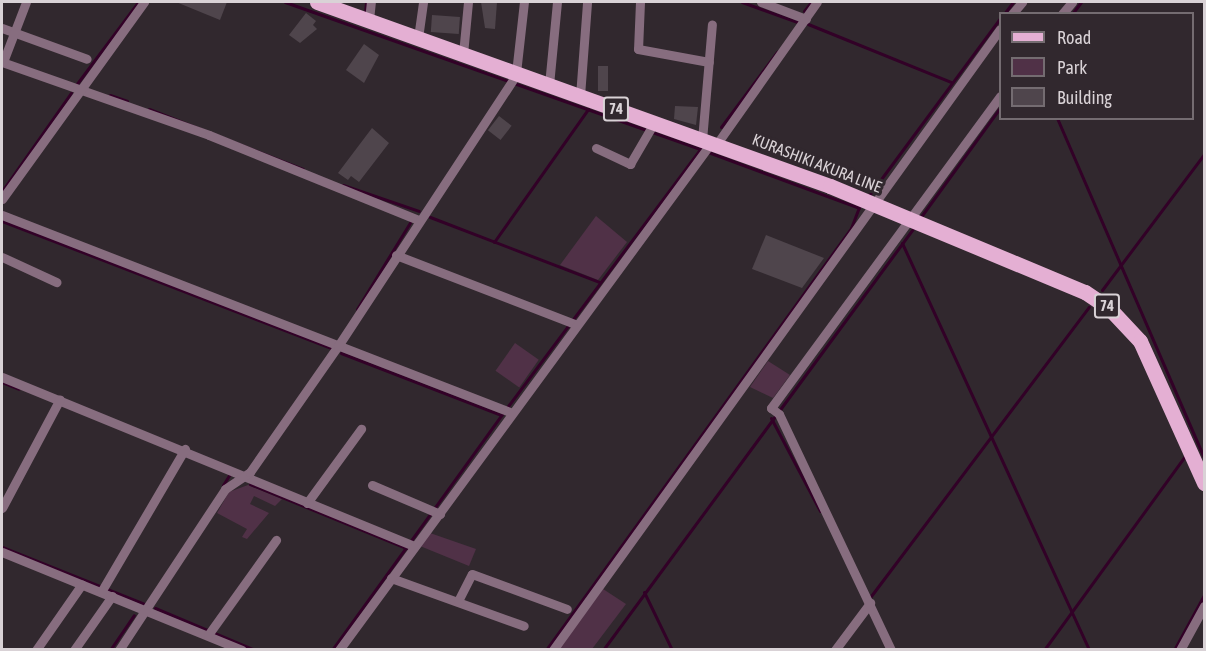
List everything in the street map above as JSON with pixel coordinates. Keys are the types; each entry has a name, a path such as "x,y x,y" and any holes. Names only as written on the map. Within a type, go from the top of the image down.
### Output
{"main road":[{"name":"KURASHIKI AKURA LINE","path":"322,2 463,54 515,78 580,96 652,129 874,203 1073,286 1118,316 1151,361 1204,483"}],"street":[{"path":"26,2 4,60 79,92 209,135 418,220"},
{"path":"2,199 144,2"},
{"path":"369,20 371,2"},
{"path":"418,38 423,2"},
{"path":"463,54 468,2"},
{"path":"119,650 225,489 245,476 336,345 515,78 524,2"},
{"path":"549,86 557,2"},
{"path":"580,96 587,2"},
{"path":"640,2 638,49 709,63"},
{"path":"761,2 806,19"},
{"path":"339,650 391,578 411,545 510,412 572,323 817,2"},
{"path":"708,146 712,24"},
{"path":"2,28 87,59"},
{"path":"553,650 999,30"},
{"path":"891,650 776,412 916,221 999,97"},
{"path":"596,148 630,164 652,129"},
{"path":"2,215 510,412"},
{"path":"396,255 572,323"},
{"path":"2,257 56,282"},
{"path":"2,377 58,403 245,476 411,545"},
{"path":"2,508 58,403"},
{"path":"307,503 361,429"},
{"path":"103,589 183,452"},
{"path":"372,485 436,512"},
{"path":"209,632 276,540"},
{"path":"2,552 82,584 103,589 112,596 209,632 242,650"},
{"path":"458,601 472,574 567,609"},
{"path":"391,578 524,626"},
{"path":"36,650 82,584"},
{"path":"74,650 112,596"},
{"path":"835,650 868,606"},
{"path":"1180,650 1204,606"}],"green space":[{"path":"596,216 627,242 598,280 560,265"},
{"path":"515,343 539,360 519,387 495,371"},
{"path":"768,361 790,375 773,398 750,387"},
{"path":"248,485 282,499 275,506 254,496 250,504 269,513 247,539 242,537 247,529 217,513 229,492"},
{"path":"430,533 476,549 469,566 420,546"},
{"path":"603,589 626,604 592,649 558,650"}],"building":[{"path":"176,2 227,2 220,20"},
{"path":"481,2 497,2 495,29 485,28"},
{"path":"306,13 316,21 313,25 317,29 300,43 289,35"},
{"path":"432,15 460,17 459,34 431,32"},
{"path":"364,44 379,55 364,83 346,70"},
{"path":"598,66 608,66 608,91 598,91"},
{"path":"675,106 698,107 696,125 674,119"},
{"path":"499,116 512,126 501,140 488,130"},
{"path":"372,128 389,143 359,182 351,176 348,180 338,173"},
{"path":"766,235 824,258 802,288 752,269"}],"waterway":[{"path":"76,85 138,2"},
{"path":"285,2 702,150"},
{"path":"365,12 366,2"},
{"path":"742,2 797,22"},
{"path":"804,11 811,2"},
{"path":"1006,12 1013,2"},
{"path":"1074,12 1081,2"},
{"path":"870,194 999,19"},
{"path":"808,24 951,82"},
{"path":"721,127 777,52"},
{"path":"2,191 71,93"},
{"path":"110,95 127,101"},
{"path":"149,109 303,169"},
{"path":"494,242 588,109"},
{"path":"920,218 999,109"},
{"path":"1058,120 1204,457"},
{"path":"508,406 700,149"},
{"path":"708,152 859,208"},
{"path":"1102,290 1204,154"},
{"path":"343,185 419,211"},
{"path":"546,650 851,228 859,207"},
{"path":"430,217 599,282"},
{"path":"2,221 333,349"},
{"path":"357,309 411,221"},
{"path":"603,650 915,226"},
{"path":"902,243 1089,650"},
{"path":"871,596 1089,307"},
{"path":"341,353 501,415"},
{"path":"2,382 19,389"},
{"path":"332,650 502,414"},
{"path":"771,418 820,511"},
{"path":"1044,650 1185,456"},
{"path":"223,485 230,474"},
{"path":"250,484 406,548"},
{"path":"2,547 147,605"},
{"path":"644,592 672,650"},
{"path":"1174,650 1204,595"},
{"path":"155,608 255,650"},
{"path":"110,650 134,615"}]}
